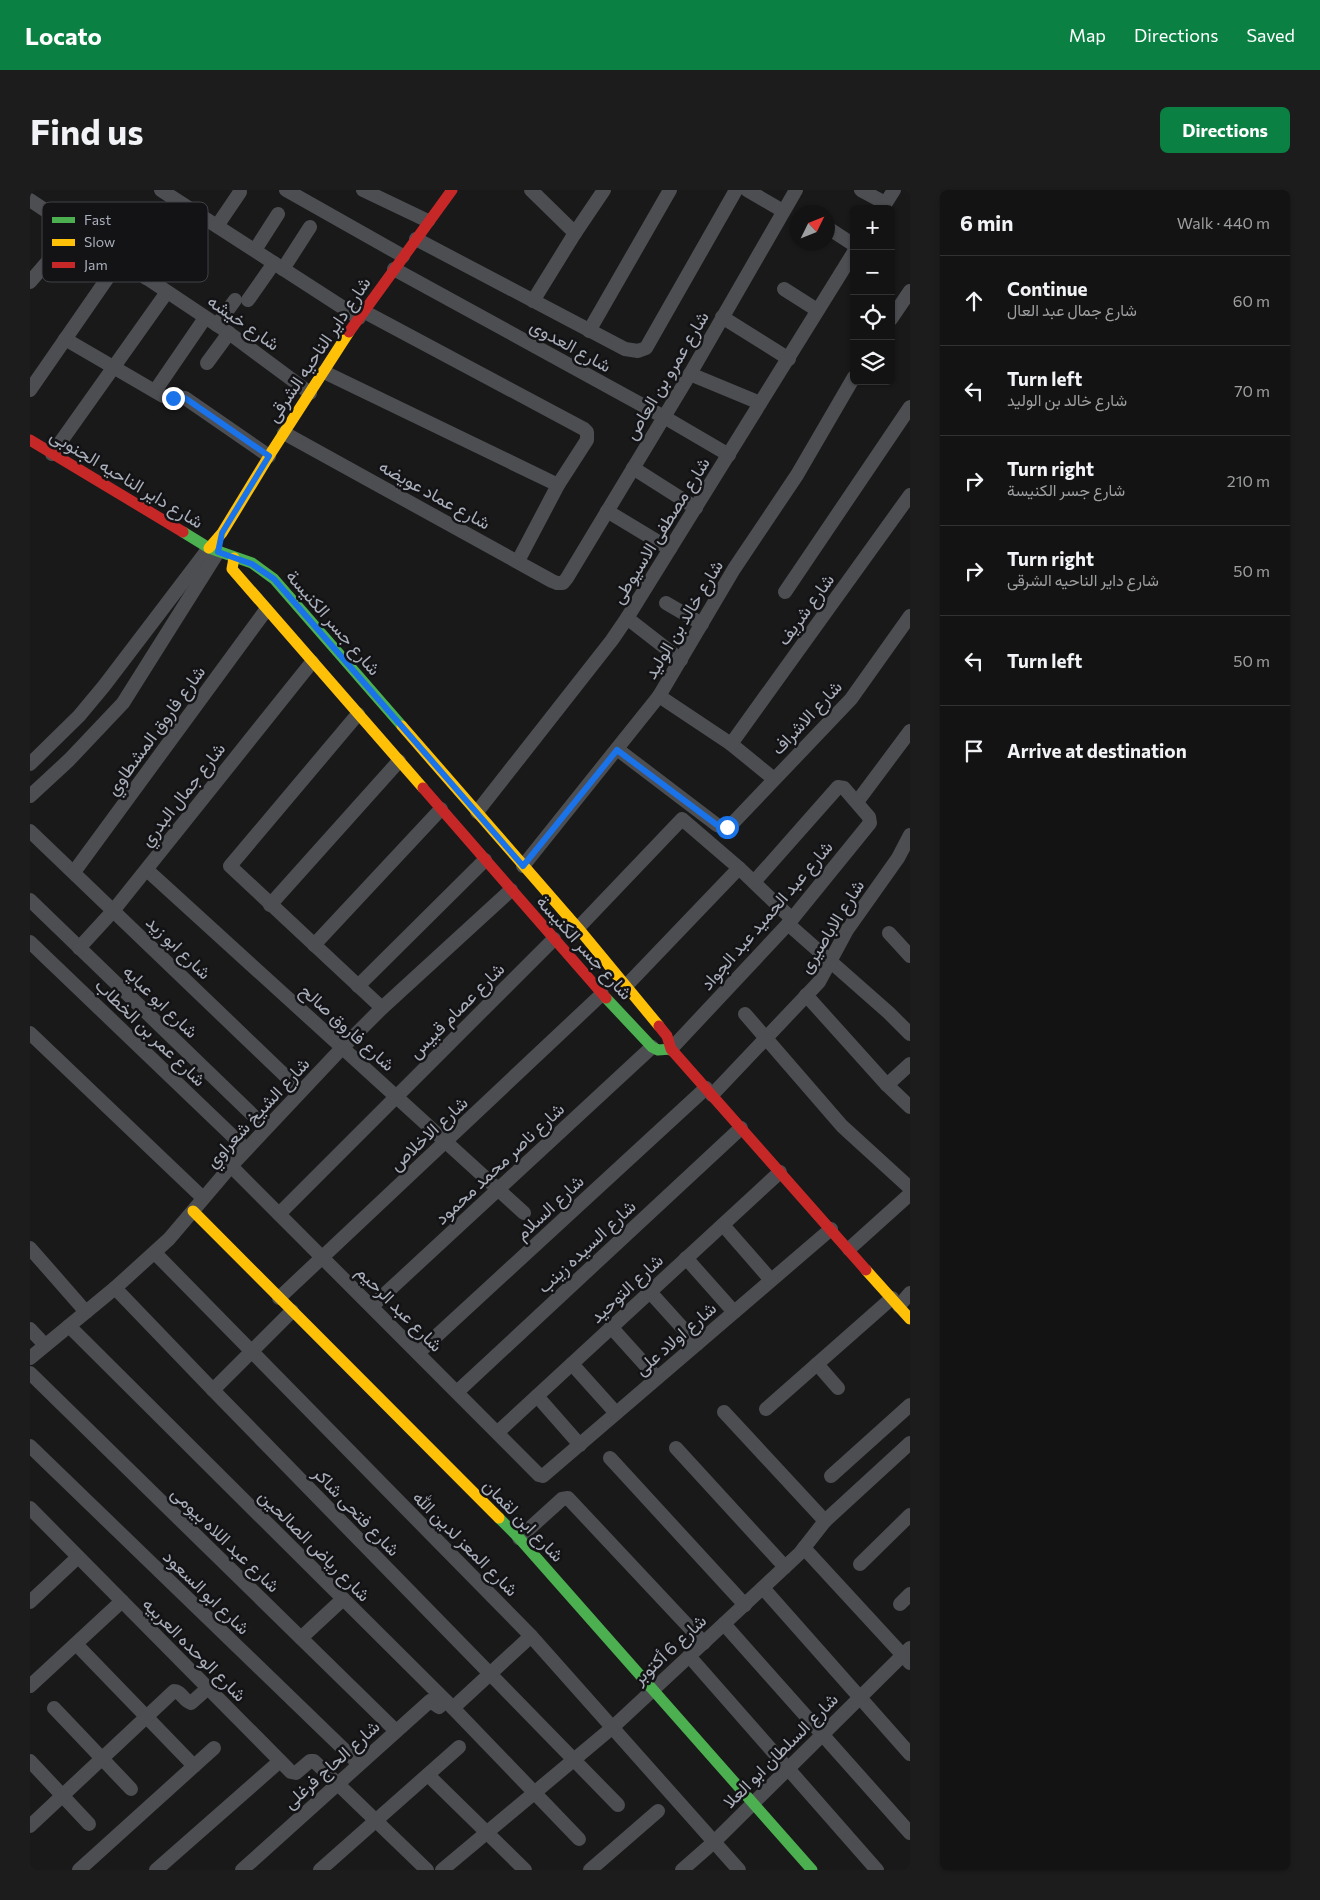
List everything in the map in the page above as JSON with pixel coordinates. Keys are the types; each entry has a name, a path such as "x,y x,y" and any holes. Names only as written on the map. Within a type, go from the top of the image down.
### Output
{"main road":[{"name":"شارع داير الناحيه الشرقى","path":"214,550 222,533 269,456 361,314 452,190"},
{"name":"شارع داير الناحيه الجنوبى","path":"30,440 214,550 234,558"},
{"name":"شارع جسر الكنيسة","path":"652,1047 602,994 266,610 232,569 234,558 243,559 274,579 578,928 667,1036 671,1049 910,1319"},
{"path":"652,1047 658,1050 671,1049"},
{"name":"شارع ابن لقمان","path":"193,1211 519,1538 654,1688 812,1870"}],"street":[{"path":"161,190 179,202"},
{"path":"286,190 403,256"},
{"path":"363,190 428,221"},
{"path":"531,190 575,233"},
{"path":"533,301 604,190"},
{"path":"589,331 670,190"},
{"path":"416,239 589,331 631,351 638,351 646,348 736,190"},
{"path":"747,190 783,211"},
{"name":"شارع عمرو بن العاص","path":"567,578 690,374 796,190"},
{"path":"861,190 882,205"},
{"path":"884,205 894,190"},
{"path":"217,226 240,192"},
{"name":"شارع خيشه","path":"30,200 42,208"},
{"path":"255,250 278,214"},
{"path":"208,220 278,266 361,314 587,432 587,440 558,486 518,561"},
{"path":"155,391 242,300 278,266 310,227"},
{"path":"835,232 850,242"},
{"name":"شارع مصطفى الاسيوطى","path":"477,812 612,640 627,618 850,258"},
{"path":"30,282 42,268"},
{"name":"شارع العدوى","path":"394,269 664,417 729,455"},
{"path":"30,390 105,282"},
{"name":"شارع خيشه","path":"152,282 310,393"},
{"path":"784,289 818,310"},
{"path":"895,314 910,291"},
{"path":"52,454 166,292"},
{"path":"722,318 789,359"},
{"path":"207,363 217,326"},
{"path":"65,339 168,398 185,398 269,456"},
{"path":"324,372 558,486"},
{"path":"690,374 760,403"},
{"name":"شارع خالد بن الوليد","path":"523,866 659,696 734,569 797,475 850,384"},
{"path":"785,592 910,407"},
{"name":"شارع عماد عويضه","path":"284,433 557,583 563,583 567,578"},
{"path":"633,468 696,508"},
{"name":"شارع شريف","path":"732,744 910,495"},
{"path":"607,511 670,549"},
{"name":"شارع داير الناحيه الشرقى","path":"30,764 79,716 214,550"},
{"name":"شارع داير الناحيه الشرقى","path":"30,796 69,760 123,703 214,550"},
{"path":"666,603 702,624"},
{"name":"شارع فاروق المشطاوي","path":"74,872 266,610"},
{"name":"شارع الاشراف","path":"617,750 717,825 723,827 730,826 851,699 910,616"},
{"path":"627,618 681,660"},
{"name":"شارع جمال البدري","path":"79,948 113,911 312,662"},
{"path":"659,696 732,744 774,779"},
{"path":"358,714 230,866 382,1008"},
{"path":"754,882 838,788 844,788 857,802 910,731"},
{"path":"270,905 399,761"},
{"name":"شارع عبد الحميد عبد الجواد","path":"671,1049 790,921 870,823 868,815 857,802"},
{"path":"314,945 441,809"},
{"path":"578,928 680,820 684,819 754,882 830,962 889,1013 910,1034"},
{"name":"شارع ابو زيد","path":"30,831 301,1091"},
{"name":"شارع الاباصيرى","path":"709,1092 766,1038 819,982 847,930 898,858 910,835"},
{"path":"358,986 484,860"},
{"path":"626,986 739,868"},
{"name":"شارع فاروق صالح","path":"146,870 524,1213"},
{"name":"شارع الشيخ شعراوي","path":"30,1358 155,1253 246,1149 342,1048 382,1008 511,890"},
{"name":"شارع ابو عبايه","path":"30,900 266,1128"},
{"path":"889,933 910,956"},
{"name":"شارع عصام قبيس","path":"279,1214 554,939"},
{"name":"شارع عمر بن الخطاب","path":"30,942 246,1149"},
{"name":"شارع الاخلاص","path":"279,1298 602,994"},
{"path":"806,995 887,1085 910,1107"},
{"path":"745,1014 842,1126 910,1188"},
{"path":"30,1032 203,1198"},
{"name":"شارع ناصر محمد محمود","path":"372,1306 652,1047"},
{"path":"887,1085 910,1064"},
{"name":"شارع السلام","path":"418,1353 709,1092"},
{"name":"شارع السيده زينب","path":"457,1392 741,1128"},
{"name":"شارع عبد الرحيم","path":"231,1166 539,1475 543,1476"},
{"name":"شارع التوحيد","path":"498,1432 780,1172"},
{"path":"848,1248 910,1194"},
{"path":"723,1225 771,1280"},
{"name":"شارع اولاد على","path":"543,1476 831,1228"},
{"path":"30,1248 86,1312"},
{"name":"شارع المعز لدين الله","path":"155,1253 531,1636 739,1870"},
{"path":"686,1258 734,1312"},
{"name":"شارع فتحى شاكر","path":"115,1288 618,1805"},
{"path":"650,1292 697,1344"},
{"path":"766,1409 817,1364 895,1302 910,1293"},
{"path":"213,1390 292,1311"},
{"name":"شارع رياض الصالحين","path":"68,1326 450,1704 579,1839"},
{"path":"612,1327 657,1378"},
{"path":"30,1328 45,1345"},
{"path":"572,1364 616,1413"},
{"path":"817,1364 838,1388"},
{"name":"شارع عبد اللاه بيومى","path":"30,1373 396,1731"},
{"path":"536,1396 580,1445"},
{"path":"831,1476 910,1405"},
{"path":"724,1412 825,1521"},
{"name":"شارع 6 أكتوبر","path":"442,1870 613,1727 786,1567 825,1521 910,1443"},
{"name":"شارع ابو السعود","path":"30,1446 359,1764"},
{"path":"676,1448 786,1567"},
{"path":"610,1458 745,1605"},
{"path":"519,1538 562,1499 568,1498 704,1642"},
{"name":"شارع الوحده العربيه","path":"30,1509 291,1772 294,1773 310,1761 313,1761 337,1784"},
{"path":"860,1564 910,1516"},
{"path":"804,1548 908,1655"},
{"path":"30,1602 78,1557"},
{"path":"763,1588 910,1754"},
{"path":"900,1604 910,1594"},
{"path":"301,1638 343,1599"},
{"path":"30,1686 122,1601"},
{"path":"724,1624 910,1833"},
{"path":"450,1704 490,1674 531,1636"},
{"path":"76,1644 194,1766"},
{"name":"شارع السلطان ابو العلا","path":"682,1870 715,1841 860,1697 908,1655"},
{"path":"689,1656 877,1870"},
{"path":"30,1826 174,1691 191,1703 208,1688"},
{"name":"شارع الحاج فرغلى","path":"242,1870 430,1701 439,1707 450,1704"},
{"path":"54,1708 131,1789"},
{"path":"320,1870 459,1747"},
{"path":"79,1870 214,1748"},
{"path":"30,1761 89,1824"},
{"path":"156,1870 280,1761"},
{"path":"428,1775 525,1870"},
{"path":"337,1784 427,1870"},
{"path":"590,1870 658,1811"}],"traffic: fast":[{"path":"183,532 209,548 252,563 274,579 402,726"},
{"path":"606,998 652,1047 658,1050 671,1049"},
{"path":"499,1518 519,1538 812,1870"}],"traffic: slow":[{"path":"209,548 222,533 349,332"},
{"path":"234,558 232,569 423,788"},
{"path":"402,726 578,928 659,1026"},
{"path":"193,1211 499,1518"},
{"path":"866,1270 910,1319"}],"traffic: jam":[{"path":"349,332 452,190"},
{"path":"30,440 183,532"},
{"path":"423,788 606,998"},
{"path":"659,1026 667,1036 671,1049 866,1270"}],"route":[{"path":"173,398 185,398 269,456 222,533 218,552 243,559 274,579 523,866 617,750 717,825 727,827"}]}
